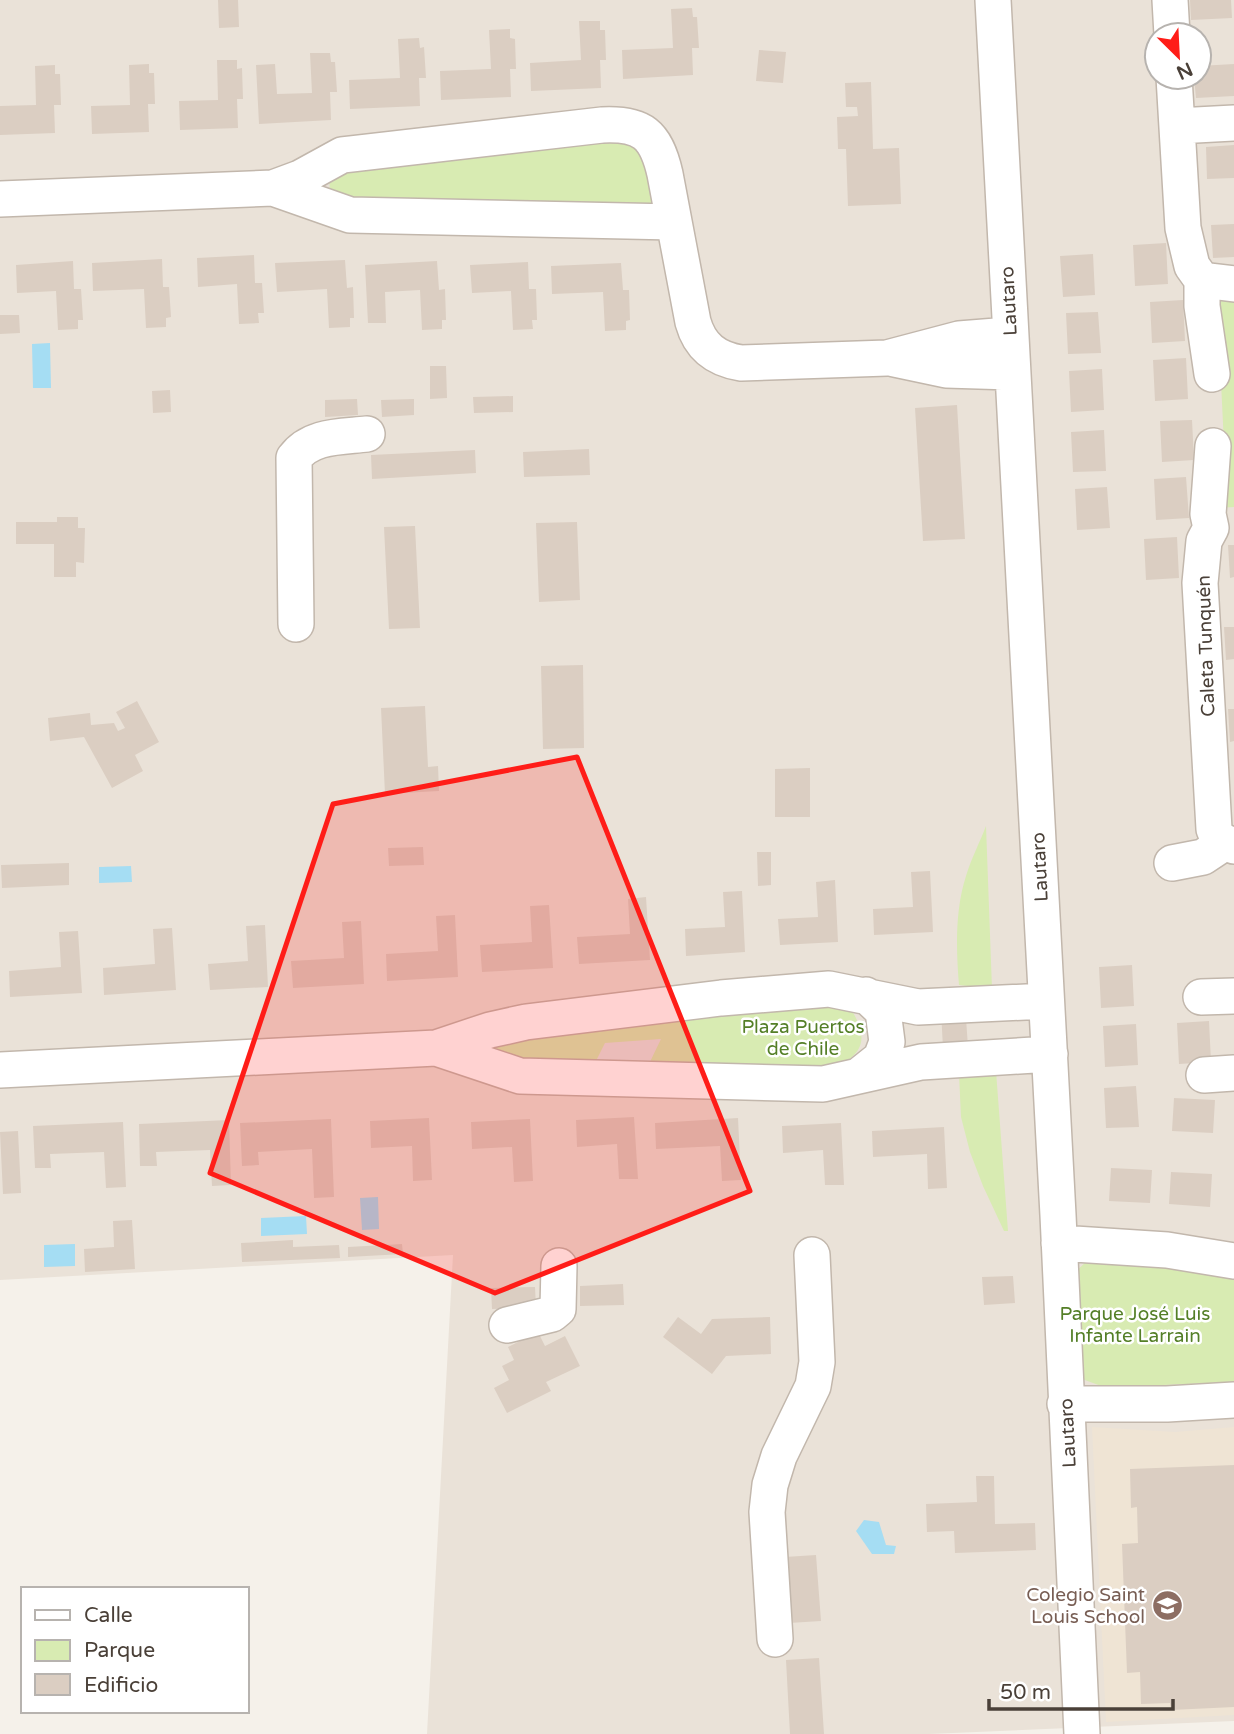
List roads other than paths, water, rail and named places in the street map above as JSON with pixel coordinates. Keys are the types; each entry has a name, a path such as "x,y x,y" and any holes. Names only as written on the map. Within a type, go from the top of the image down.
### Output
{"street":[{"name":"Lautaro","path":"993,0 1011,372 1050,1054 1082,1734"},
{"path":"1170,0 1171,21"},
{"path":"1175,91 1186,245 1192,266 1218,282 1202,306 1212,374"},
{"path":"1177,126 1234,123"},
{"path":"0,199 273,188 351,154 602,125 625,125 644,131 658,150 696,333 710,352 719,358 741,363 887,358 946,369 1011,372"},
{"path":"326,164 322,186 329,209"},
{"path":"273,188 350,215 674,222"},
{"path":"887,358 959,339 1009,335"},
{"path":"296,624 294,458 302,448 317,440 367,433"},
{"name":"Caleta Tunquén","path":"1213,446 1208,514 1223,525 1204,541 1200,583 1220,686 1214,829 1218,839 1229,845"},
{"path":"1172,863 1203,857 1229,845"},
{"path":"0,1070 436,1048 490,1030 526,1022 721,998 829,989 918,1007 1046,1001"},
{"path":"861,1074 881,1058 887,1042 883,1011 866,995"},
{"path":"436,1048 520,1076 822,1084 921,1062 1050,1054"},
{"path":"1059,1244 1167,1250 1234,1261"},
{"path":"775,1639 767,1512 770,1485 779,1456 813,1386 817,1362 812,1255"},
{"path":"507,1325 552,1314 558,1308 559,1266"},
{"path":"1065,1404 1167,1404 1234,1400"}],"water":[{"path":"50,343 51,388 33,388 32,344"},
{"path":"131,866 132,882 99,883 99,867"},
{"path":"378,1197 379,1229 362,1230 360,1198"},
{"path":"306,1216 307,1234 261,1236 261,1218"},
{"path":"75,1244 75,1266 44,1267 44,1245"},
{"path":"864,1520 879,1522 886,1545 896,1546 894,1554 872,1554 856,1531"}],"place":[{"name":"Colegio Saint Louis School","path":"1168,1605"}],"park label":[{"name":"Plaza Puertos de Chile","path":"803,1037"},
{"name":"Parque José Luis Infante Larrain","path":"1135,1324"}]}
